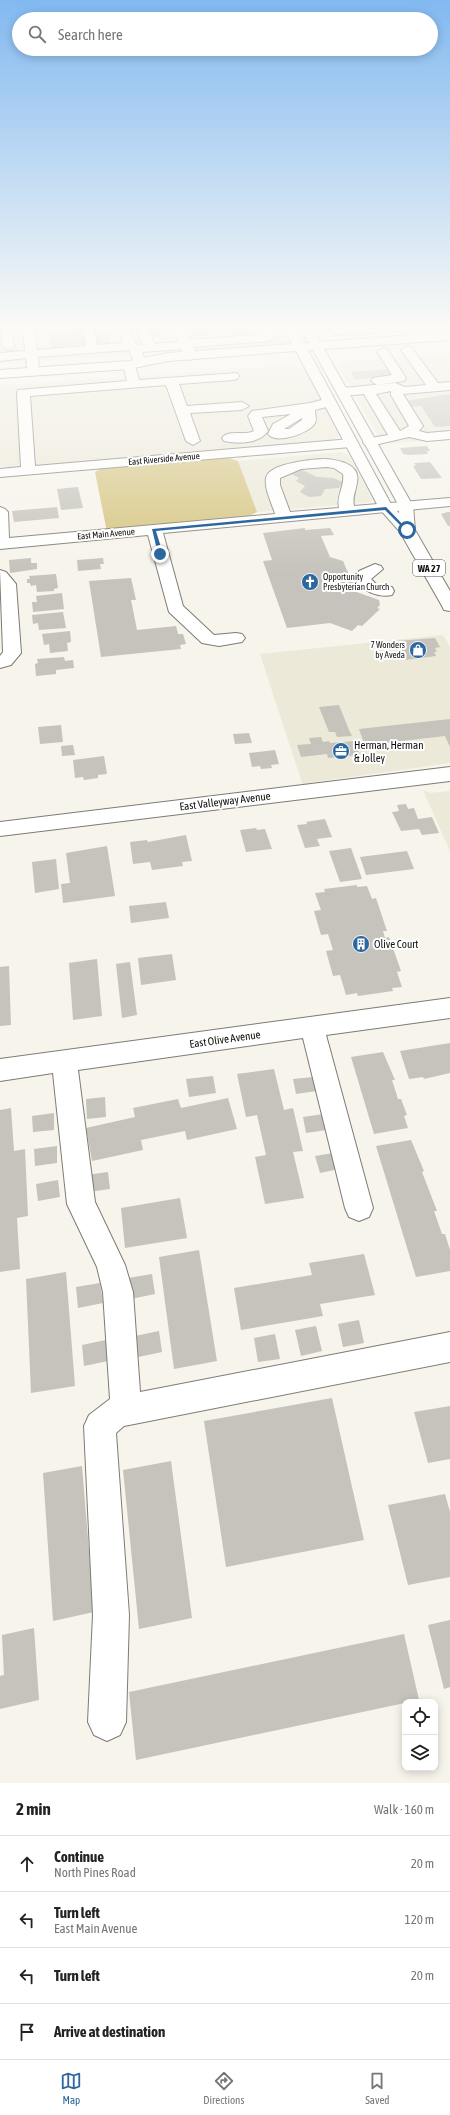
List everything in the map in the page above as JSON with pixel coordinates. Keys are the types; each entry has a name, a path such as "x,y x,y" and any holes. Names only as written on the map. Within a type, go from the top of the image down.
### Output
{"main road":[{"path":"24,408 28,470"},
{"path":"193,441 182,410 209,408"},
{"path":"178,443 258,435 261,431 255,416 263,408"},
{"path":"272,408 311,408"},
{"name":"WA 27","path":"328,408 351,443 386,508 407,530 450,606"},
{"name":"WA 27","path":"352,408 406,506 407,530"},
{"path":"380,408 401,435"},
{"path":"401,435 416,426 405,408"},
{"path":"370,442 401,435 427,437 450,435"},
{"name":"East Riverside Avenue","path":"0,472 351,443"},
{"path":"148,446 150,460"},
{"path":"282,513 273,485 272,476 276,472 306,464 323,463 340,466 350,472 351,477 346,508"},
{"name":"East Main Avenue","path":"1,544 154,529 282,513 346,508 386,508 450,502"},
{"path":"0,512 1,544"},
{"path":"154,529 174,608 208,639 219,641 236,638"},
{"path":"375,569 365,574 363,580 370,587 386,591"},
{"path":"0,575 8,584 12,653 5,661 0,663"},
{"name":"East Valleyway Avenue","path":"0,829 450,774"},
{"name":"East Olive Avenue","path":"0,1070 450,1008"},
{"path":"312,1027 359,1208"},
{"path":"64,1061 81,1204 112,1265 118,1292 126,1410"},
{"path":"107,1722 111,1615 100,1426 117,1412 450,1347"}],"shaded area":[{"path":"0,408 325,408 339,435 338,438 330,441 288,444 265,449 12,469 0,465"},
{"path":"362,408 450,408 450,439 383,444"},
{"path":"340,452 349,455 372,499 371,502 257,512 238,461"},
{"path":"229,458 238,461 257,512 249,516 222,521 107,532 95,472 100,469"},
{"path":"443,635 450,647 450,763 308,783 303,786 260,654"},
{"path":"423,790 430,793 450,791 450,851"}],"building":[{"path":"422,408 450,408 450,426 435,427"},
{"path":"427,446 430,451 427,451 428,454 403,454 400,448"},
{"path":"430,462 442,478 421,479 413,466 416,465 414,463"},
{"path":"296,467 317,477 333,478 343,482 339,488 325,489 321,496 309,497 300,492 305,486 296,481 299,478 286,471"},
{"path":"78,487 83,508 61,510 57,489"},
{"path":"57,507 59,518 14,522 12,511"},
{"path":"450,512 450,526 448,526 441,514"},
{"name":"Opportunity Presbyterian Church","path":"305,528 305,530 330,528 334,535 321,536 330,557 343,561 349,575 356,572 369,577 372,583 364,590 351,590 379,600 380,605 377,608 380,609 362,626 358,625 352,631 330,623 287,628 263,561 272,560 263,533"},
{"path":"31,558 31,563 37,563 37,569 10,573 9,560"},
{"path":"103,558 104,564 100,564 101,569 78,571 77,560"},
{"path":"56,574 58,588 54,589 54,591 37,592 36,585 31,586 30,583 27,583 27,579 30,579 29,576"},
{"path":"131,578 136,600 131,600 137,630 176,626 178,634 183,634 186,644 180,645 181,649 101,657 89,581"},
{"path":"62,593 64,609 33,612 32,602 37,602 36,596"},
{"path":"63,612 66,628 39,630 38,623 33,624 32,615"},
{"path":"70,631 71,642 67,643 68,651 50,653 49,644 44,645 42,634"},
{"name":"7 Wonders by Aveda","path":"435,638 440,647 435,648 437,652 434,652 436,656 405,660 396,641"},
{"path":"64,657 65,661 73,660 74,668 56,670 56,674 36,676 35,664 38,663 37,659"},
{"path":"339,705 352,736 337,737 335,732 329,732 319,707"},
{"path":"450,719 450,747 445,736 384,743 383,741 364,743 359,729"},
{"path":"61,725 63,742 40,744 38,727"},
{"path":"249,733 252,743 235,744 233,734"},
{"path":"321,737 323,742 329,741 330,743 355,741 360,755 328,758 327,754 301,757 297,745 311,744 309,738"},
{"path":"73,745 75,755 62,756 61,746"},
{"path":"275,750 279,764 271,765 272,768 261,769 260,766 252,767 249,753"},
{"path":"104,756 107,774 98,775 98,778 84,780 83,777 75,778 73,760"},
{"path":"406,804 408,809 414,808 418,819 432,817 439,833 422,835 419,829 401,831 392,812 399,811 397,805"},
{"path":"325,819 332,837 317,839 320,846 305,848 297,825"},
{"path":"256,828 257,830 265,829 272,849 246,852 240,830"},
{"path":"186,835 192,861 182,862 183,866 152,870 150,862 133,864 130,842 147,840 148,842"},
{"path":"107,846 115,896 63,903 61,884 70,883 66,853"},
{"path":"351,848 362,879 340,882 329,851"},
{"path":"407,851 414,869 366,875 360,857"},
{"path":"56,859 59,889 35,893 32,862"},
{"name":"Olive Court","path":"357,885 357,887 367,886 372,899 376,898 387,931 383,931 385,938 389,937 401,971 397,972 402,987 392,988 393,991 358,996 357,993 346,995 340,975 333,976 326,951 333,950 328,934 321,935 314,911 321,910 315,893 325,892 324,889"},
{"path":"166,902 169,918 131,923 129,906"},
{"path":"172,954 176,980 141,985 138,958"},
{"path":"97,959 102,1016 73,1020 69,963"},
{"path":"130,962 137,1015 122,1018 116,964"},
{"path":"9,966 11,1025 0,1026 0,967"},
{"path":"450,1043 450,1073 424,1079 423,1077 409,1079 400,1051"},
{"path":"383,1052 395,1080 392,1080 398,1099 401,1099 407,1115 404,1116 408,1128 374,1134 351,1057"},
{"path":"274,1069 284,1110 293,1108 303,1151 293,1152 304,1198 265,1204 255,1157 266,1155 257,1115 246,1117 237,1074"},
{"path":"213,1076 216,1093 189,1097 186,1079"},
{"path":"313,1077 317,1091 296,1094 293,1079"},
{"path":"105,1097 106,1117 87,1119 86,1099"},
{"path":"228,1098 237,1129 187,1140 185,1131 141,1140 143,1150 92,1161 86,1128 135,1117 133,1108 178,1099 181,1108"},
{"path":"11,1108 14,1151 25,1149 28,1216 17,1218 20,1269 0,1272 0,1110"},
{"path":"54,1113 54,1130 33,1132 32,1116"},
{"path":"324,1114 327,1130 306,1133 303,1117"},
{"path":"411,1140 424,1171 422,1172 437,1211 434,1211 442,1234 445,1234 450,1250 450,1271 416,1277 376,1146"},
{"path":"57,1146 57,1163 35,1166 34,1149"},
{"path":"333,1153 339,1169 320,1173 315,1156"},
{"path":"108,1172 110,1189 88,1192 86,1175"},
{"path":"58,1180 60,1197 38,1201 36,1184"},
{"path":"180,1198 187,1238 125,1248 121,1208"},
{"path":"199,1250 217,1361 174,1369 159,1257"},
{"path":"364,1254 375,1295 320,1304 323,1316 241,1330 234,1288 312,1275 309,1263"},
{"path":"66,1272 75,1386 31,1393 26,1279"},
{"path":"152,1274 155,1294 131,1299 128,1278"},
{"path":"100,1283 103,1303 78,1308 76,1287"},
{"path":"359,1320 364,1343 343,1347 338,1324"},
{"path":"316,1326 322,1351 301,1356 295,1330"},
{"path":"159,1331 162,1352 138,1357 135,1336"},
{"path":"275,1334 280,1359 258,1362 254,1338"},
{"path":"106,1340 108,1361 84,1366 82,1345"},
{"path":"332,1398 364,1540 226,1567 204,1421"},
{"path":"450,1406 450,1459 428,1463 414,1412"},
{"path":"171,1461 192,1618 139,1629 123,1470"},
{"path":"82,1466 94,1612 53,1621 43,1473"},
{"path":"445,1494 450,1512 450,1577 408,1585 388,1505"},
{"path":"450,1620 450,1687 444,1689 428,1625"},
{"path":"34,1628 39,1700 0,1709 0,1676 4,1675 2,1635"},
{"path":"404,1634 419,1699 402,1699 402,1704 136,1760 129,1692"}],"place":[{"name":"Opportunity Presbyterian Church","path":"310,582"},
{"name":"7 Wonders by Aveda","path":"418,650"},
{"name":"Herman, Herman & Jolley","path":"341,751"},
{"name":"Olive Court","path":"361,944"}],"route":[{"path":"160,554 154,529 386,508 407,530"}]}
